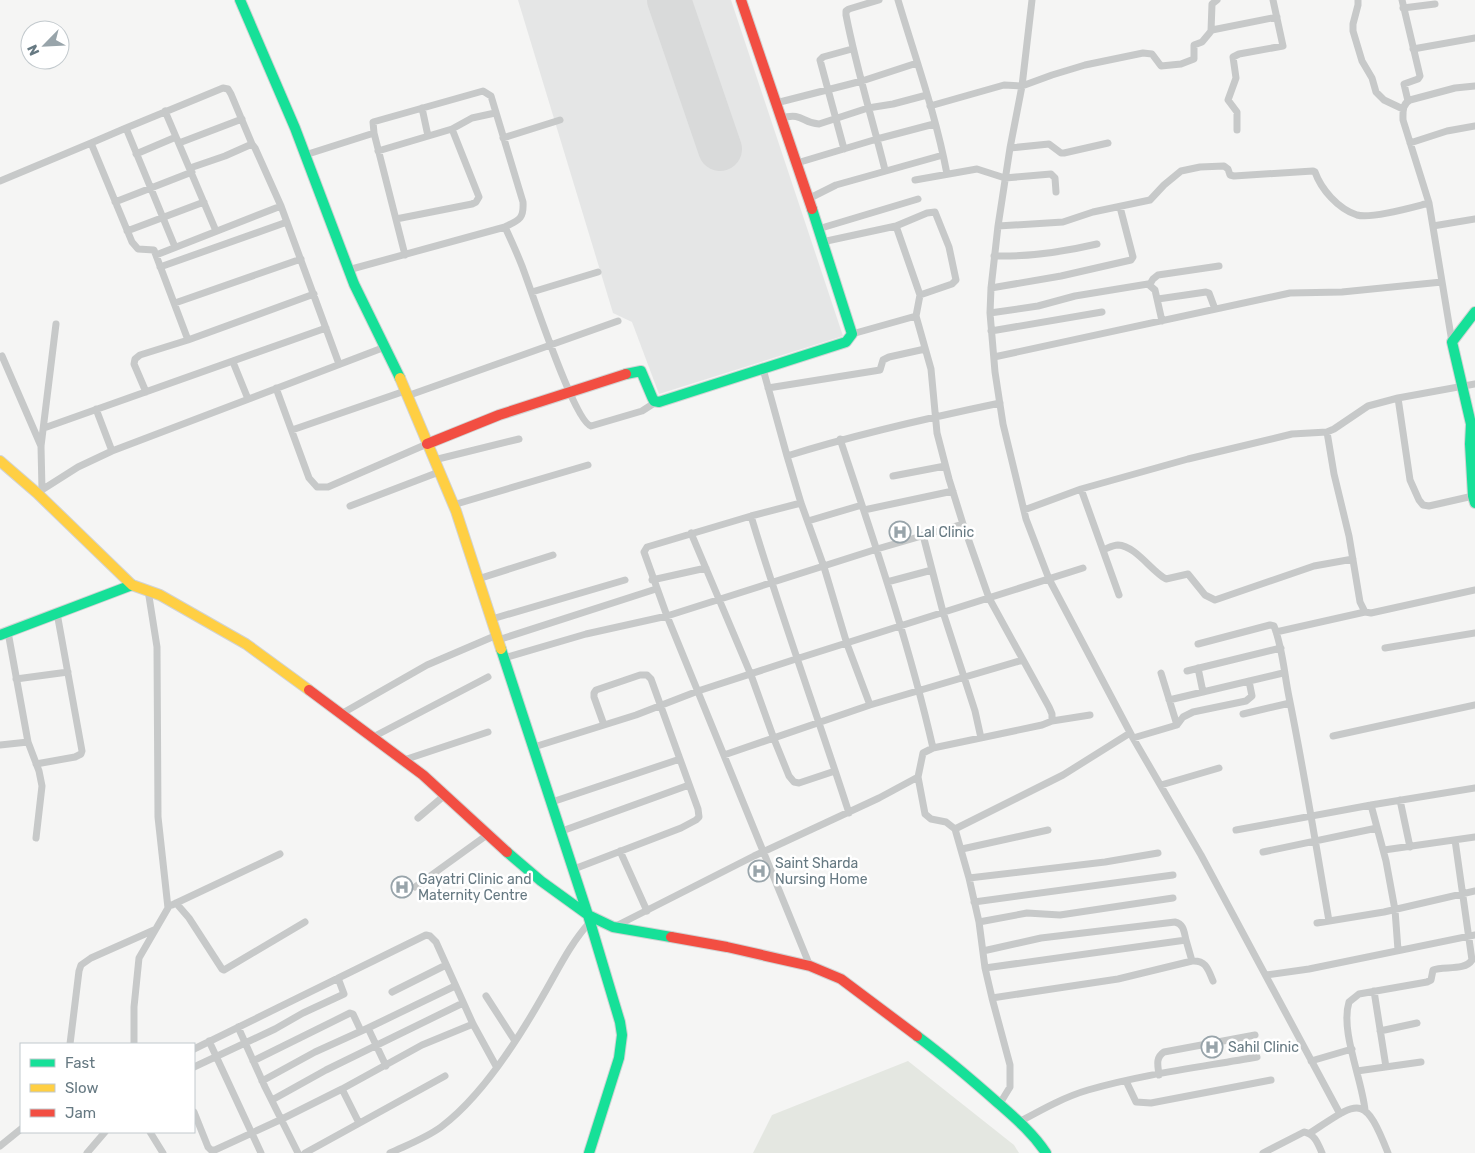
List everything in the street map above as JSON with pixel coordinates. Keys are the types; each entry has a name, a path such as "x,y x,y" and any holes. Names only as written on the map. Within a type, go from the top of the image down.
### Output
{"street":[{"path":"240,0 305,155 348,270 385,347 454,505 574,869 620,1022 622,1035 619,1058 589,1153"},
{"path":"741,0 797,163 852,334"},
{"path":"880,0 868,2 846,12 852,49 885,170"},
{"path":"898,0 927,95 947,174"},
{"path":"1032,0 1022,86 998,226 990,313 1002,424 1024,510 1049,579 1131,736 1206,864 1340,1114"},
{"path":"930,106 1004,85 1022,86 1085,65 1143,53 1152,54 1161,66 1186,62 1194,59 1194,45 1203,42 1211,31 1212,4 1217,0"},
{"path":"1237,130 1236,108 1229,102 1228,98 1236,78 1233,57 1239,54 1283,46 1273,0"},
{"path":"1358,0 1353,31 1362,61 1372,78 1376,92 1384,100 1403,109"},
{"path":"1402,0 1420,76 1418,79 1404,84 1408,101"},
{"path":"1403,8 1435,4"},
{"path":"1211,31 1277,17"},
{"path":"1413,49 1475,38"},
{"path":"844,149 820,58 852,49"},
{"path":"776,103 828,88 862,81 917,63"},
{"path":"1398,398 1410,480 1419,500 1424,505 1429,506 1474,500 1470,444 1473,424 1469,386 1452,342 1429,204 1403,120 1403,109 1404,104 1408,101 1455,88 1475,86"},
{"path":"0,180 223,88 228,89 281,206 339,364"},
{"path":"348,270 405,255 505,227 519,220 524,213 523,202 491,96 488,93 483,91 373,122 378,151 405,255"},
{"path":"781,118 795,115 813,124 836,119 868,108 927,95"},
{"path":"422,108 428,136"},
{"path":"166,111 216,231"},
{"path":"378,151 452,129 472,118 495,113"},
{"path":"136,154 242,119"},
{"path":"503,138 560,120"},
{"path":"797,163 934,124"},
{"path":"1410,143 1440,133 1475,126"},
{"path":"126,128 175,248"},
{"path":"396,219 476,202 478,197 452,129"},
{"path":"305,155 374,133"},
{"path":"91,143 132,242 138,249 154,250 188,340"},
{"path":"1010,148 1049,144 1061,153 1064,153 1108,143"},
{"path":"115,202 151,189 252,144"},
{"path":"808,199 836,185 943,155"},
{"path":"998,226 1063,222 1093,212 1153,198 1181,171 1200,167 1224,166 1228,169 1230,175 1234,176 1313,171 1321,187 1335,200 1348,210 1363,215 1429,204"},
{"path":"915,180 977,169 1005,178 1053,174 1056,192"},
{"path":"818,229 918,199"},
{"path":"127,231 204,202"},
{"path":"156,255 281,206"},
{"path":"991,288 1061,276 1132,260 1133,257 1120,207"},
{"path":"822,242 896,226 927,213 935,212 949,247 956,281 920,295"},
{"path":"1433,226 1475,219"},
{"path":"160,267 287,222"},
{"path":"896,226 920,295 916,316 931,369 934,416 945,466 963,524 988,598 1049,707 1052,721"},
{"path":"505,227 532,292 569,391 588,426 642,411 656,402 846,342 852,334 916,316"},
{"path":"994,256 1045,254 1097,244"},
{"path":"175,303 301,259"},
{"path":"990,313 1038,306 1075,296 1150,284 1158,275 1219,266"},
{"path":"532,292 598,272"},
{"path":"994,357 1290,293 1342,292 1442,282"},
{"path":"1150,284 1155,290 1158,299 1162,321"},
{"path":"1158,299 1206,292 1209,294 1215,309"},
{"path":"146,392 134,364 135,359 140,355 188,340 314,294"},
{"path":"991,331 1102,312"},
{"path":"1452,342 1475,312"},
{"path":"292,430 406,394 618,321"},
{"path":"39,491 42,446 56,324"},
{"path":"44,428 326,328"},
{"path":"39,491 94,458 385,347"},
{"path":"768,388 880,370 884,360 889,357 925,349"},
{"path":"2,356 42,446"},
{"path":"234,362 248,399"},
{"path":"763,369 801,503 824,567 847,644 870,705"},
{"path":"276,388 309,478 317,487 328,488 427,444 499,416 569,391 634,371 641,371 645,376 650,396 656,402"},
{"path":"1024,510 1082,489 1188,459 1292,434 1327,432 1368,406 1398,398 1469,386"},
{"path":"787,456 840,439 934,416 1000,403"},
{"path":"96,409 112,451"},
{"path":"1327,432 1360,602 1365,612"},
{"path":"434,460 519,438"},
{"path":"840,439 877,549 920,690 933,748"},
{"path":"0,461 39,491 132,585 160,595 246,644 423,775 486,835 589,919 614,927 727,947 810,966 841,979 954,1064 1019,1122 1038,1141 1046,1153"},
{"path":"454,505 588,465"},
{"path":"893,476 945,466"},
{"path":"350,506 439,472"},
{"path":"1082,489 1118,596"},
{"path":"808,521 863,507 953,491"},
{"path":"801,503 647,547 644,557 810,966"},
{"path":"751,516 796,659 820,721 849,813"},
{"path":"504,658 586,634 667,616 719,601 877,549 963,524"},
{"path":"691,533 751,675 789,776 794,782 804,782 835,771"},
{"path":"923,535 943,612 975,711 981,738"},
{"path":"1103,550 1118,545 1127,548 1141,557 1166,579 1188,574 1205,595 1215,600 1314,566 1353,559"},
{"path":"478,579 553,555"},
{"path":"652,580 706,568"},
{"path":"534,747 661,707 698,692 796,659 1083,568"},
{"path":"887,582 932,570"},
{"path":"492,619 625,580"},
{"path":"36,838 42,792 41,778 28,742 16,679 4,633 132,585"},
{"path":"148,590 157,647 158,817 168,908"},
{"path":"341,714 427,665 498,637 656,590"},
{"path":"1276,632 1475,590"},
{"path":"36,764 81,754 57,613"},
{"path":"1198,644 1270,625 1274,626 1281,648 1284,673 1306,778 1329,921"},
{"path":"1385,648 1475,633"},
{"path":"1187,670 1281,648"},
{"path":"724,755 870,705 1023,660"},
{"path":"1198,668 1203,692"},
{"path":"16,679 68,672"},
{"path":"1160,673 1177,725"},
{"path":"1169,700 1284,673"},
{"path":"574,869 696,820 699,816 690,785 651,679 647,675 640,675 596,690 594,697 604,725"},
{"path":"372,737 488,677"},
{"path":"955,829 1063,775 1131,736 1177,725 1183,716 1193,712 1246,701 1252,696 1249,681"},
{"path":"1243,714 1290,703"},
{"path":"1333,736 1475,705"},
{"path":"999,1105 1010,1088 1010,1065 985,968 979,922 962,849 955,829 946,822 931,818 925,814 918,777 923,753 933,748 1052,721 1090,715"},
{"path":"404,760 488,732"},
{"path":"0,745 28,742"},
{"path":"552,802 680,759"},
{"path":"1160,785 1219,768"},
{"path":"614,927 763,852 849,813 918,777"},
{"path":"562,830 690,785"},
{"path":"1236,830 1475,788"},
{"path":"418,818 445,795"},
{"path":"1400,800 1410,847"},
{"path":"1371,805 1384,850 1395,910 1398,950"},
{"path":"1263,852 1378,828"},
{"path":"962,849 1048,830"},
{"path":"415,887 486,835"},
{"path":"1384,850 1475,837"},
{"path":"1365,1110 1364,1096 1352,1049 1347,1018 1349,1002 1359,994 1427,982 1431,980 1432,972 1436,969 1468,964 1472,960 1472,936 1455,840"},
{"path":"620,851 647,911"},
{"path":"969,878 1105,862 1158,853"},
{"path":"134,1043 134,1007 139,958 168,908 280,854"},
{"path":"974,902 1173,876"},
{"path":"1316,923 1395,910 1475,891"},
{"path":"979,922 1027,913 1060,915 1173,898"},
{"path":"176,903 189,918 224,970 305,922"},
{"path":"390,1153 441,1126 476,1092 515,1040 542,998 568,950 589,919"},
{"path":"983,951 1041,938 1175,922 1182,927 1192,961"},
{"path":"70,1043 81,965 91,958 154,930"},
{"path":"195,1048 426,935 433,938 473,1024 496,1066"},
{"path":"1266,975 1309,969 1472,936"},
{"path":"985,968 1186,940"},
{"path":"992,998 1118,979 1199,960 1204,963 1213,981"},
{"path":"392,992 446,965"},
{"path":"195,1067 344,994 338,978"},
{"path":"262,1081 315,1052 455,986"},
{"path":"1374,991 1386,1067"},
{"path":"486,996 515,1040"},
{"path":"272,1100 326,1070 464,1003"},
{"path":"253,1062 350,1013 353,1014 377,1046 386,1066"},
{"path":"1380,1031 1417,1023"},
{"path":"195,1114 208,1151 215,1150 342,1089 422,1045 473,1024"},
{"path":"238,1027 262,1081 298,1153"},
{"path":"1159,1075 1158,1060 1164,1052 1255,1035"},
{"path":"209,1042 261,1153"},
{"path":"1310,1061 1352,1049"},
{"path":"1019,1122 1042,1109 1087,1090 1257,1057"},
{"path":"1357,1071 1421,1062"},
{"path":"305,1153 445,1076"},
{"path":"1126,1081 1136,1102 1151,1103 1271,1080"},
{"path":"342,1089 359,1123"},
{"path":"1310,1133 1340,1114 1359,1107 1365,1110 1373,1120 1388,1153"},
{"path":"0,1146 20,1129"},
{"path":"1268,1152 1299,1133 1304,1132 1310,1133 1316,1140 1322,1153"},
{"path":"87,1153 105,1133"},
{"path":"151,1133 163,1153"}],"shaded area":[{"path":"518,0 731,0 843,336 659,394 632,322 613,313"},
{"path":"908,1061 1014,1145 1019,1153 753,1153 772,1115"}],"runway":[{"path":"669,0 720,149"}],"traffic: fast":[{"path":"240,0 295,128 354,284 400,378"},
{"path":"626,374 641,371 654,401 659,402 846,342 852,334 812,209"},
{"path":"1475,312 1452,342 1471,424 1470,444 1475,503"},
{"path":"0,635 132,585"},
{"path":"501,649 588,915 613,927 671,937"},
{"path":"507,852 541,881 588,915 620,1022 622,1035 619,1058 589,1153"},
{"path":"917,1036 958,1068 1011,1114 1030,1132 1046,1153"}],"traffic: slow":[{"path":"400,378 456,511 501,649"},
{"path":"0,461 37,493 132,585 160,595 246,644 309,690"}],"traffic: jam":[{"path":"741,0 812,209"},
{"path":"427,444 499,415 626,374"},
{"path":"309,690 423,775 507,852"},
{"path":"671,937 727,947 810,966 841,979 917,1036"}],"place":[{"name":"Lal Clinic","path":"900,532"},
{"name":"Saint Sharda Nursing Home","path":"759,871"},
{"name":"Gayatri Clinic and Maternity Centre","path":"402,887"},
{"name":"Sahil Clinic","path":"1212,1047"}]}
